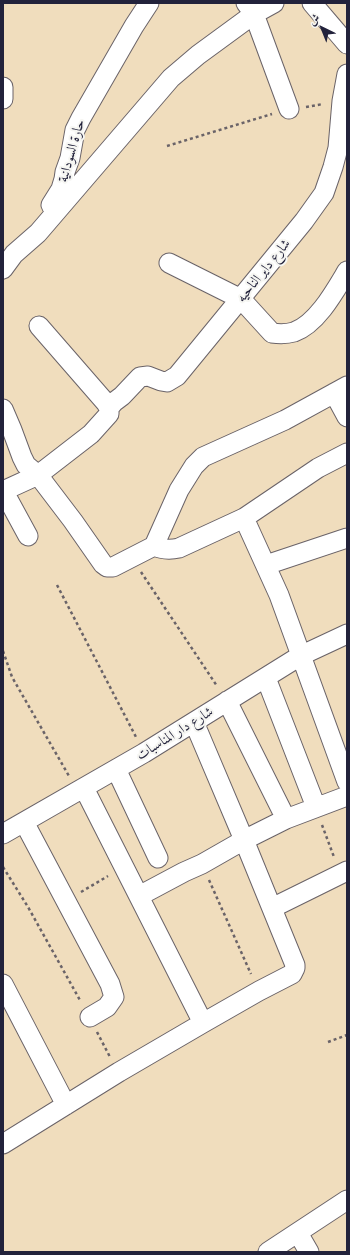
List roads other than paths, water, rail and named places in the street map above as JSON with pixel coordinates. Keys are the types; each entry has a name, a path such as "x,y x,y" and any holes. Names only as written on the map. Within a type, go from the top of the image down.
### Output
{"street":[{"name":"حارة السودانية","path":"7,256 61,189 64,179 64,172 70,158 75,130 134,26 149,3"},
{"path":"7,256 38,233 171,78 250,9 274,3"},
{"path":"312,3 347,44"},
{"path":"250,9 289,109"},
{"name":"شارع داير الناحيه","path":"109,408 140,377 148,376 168,382 177,376 304,221 324,193 338,148 342,101 347,74"},
{"path":"3,87 3,99"},
{"path":"170,262 241,299 272,333 283,334 294,332 304,327 312,320 330,298 347,271"},
{"path":"28,536 3,491 38,475 91,434 109,414 109,408 39,326"},
{"path":"3,410 26,465 38,475 103,564 107,567 113,568 154,546 179,490 194,466 204,457 285,420 340,390 347,417"},
{"path":"154,546 163,550 179,548 244,518 318,468 347,453"},
{"path":"244,518 281,601 300,656 346,777"},
{"path":"266,565 347,538"},
{"name":"شارع دار المناسبات","path":"4,830 24,822 144,753 300,656 347,634"},
{"path":"266,678 316,807"},
{"path":"227,702 286,819"},
{"path":"3,1144 203,1023 292,974 295,968 272,908 194,722"},
{"path":"116,769 158,858"},
{"path":"81,789 139,896 203,1023"},
{"path":"139,896 286,819 347,796"},
{"path":"24,822 110,984 114,997 107,1007 90,1017"},
{"path":"272,908 344,872"},
{"path":"3,984 66,1105"},
{"path":"268,1252 347,1200"},
{"path":"298,1233 309,1252"}]}
